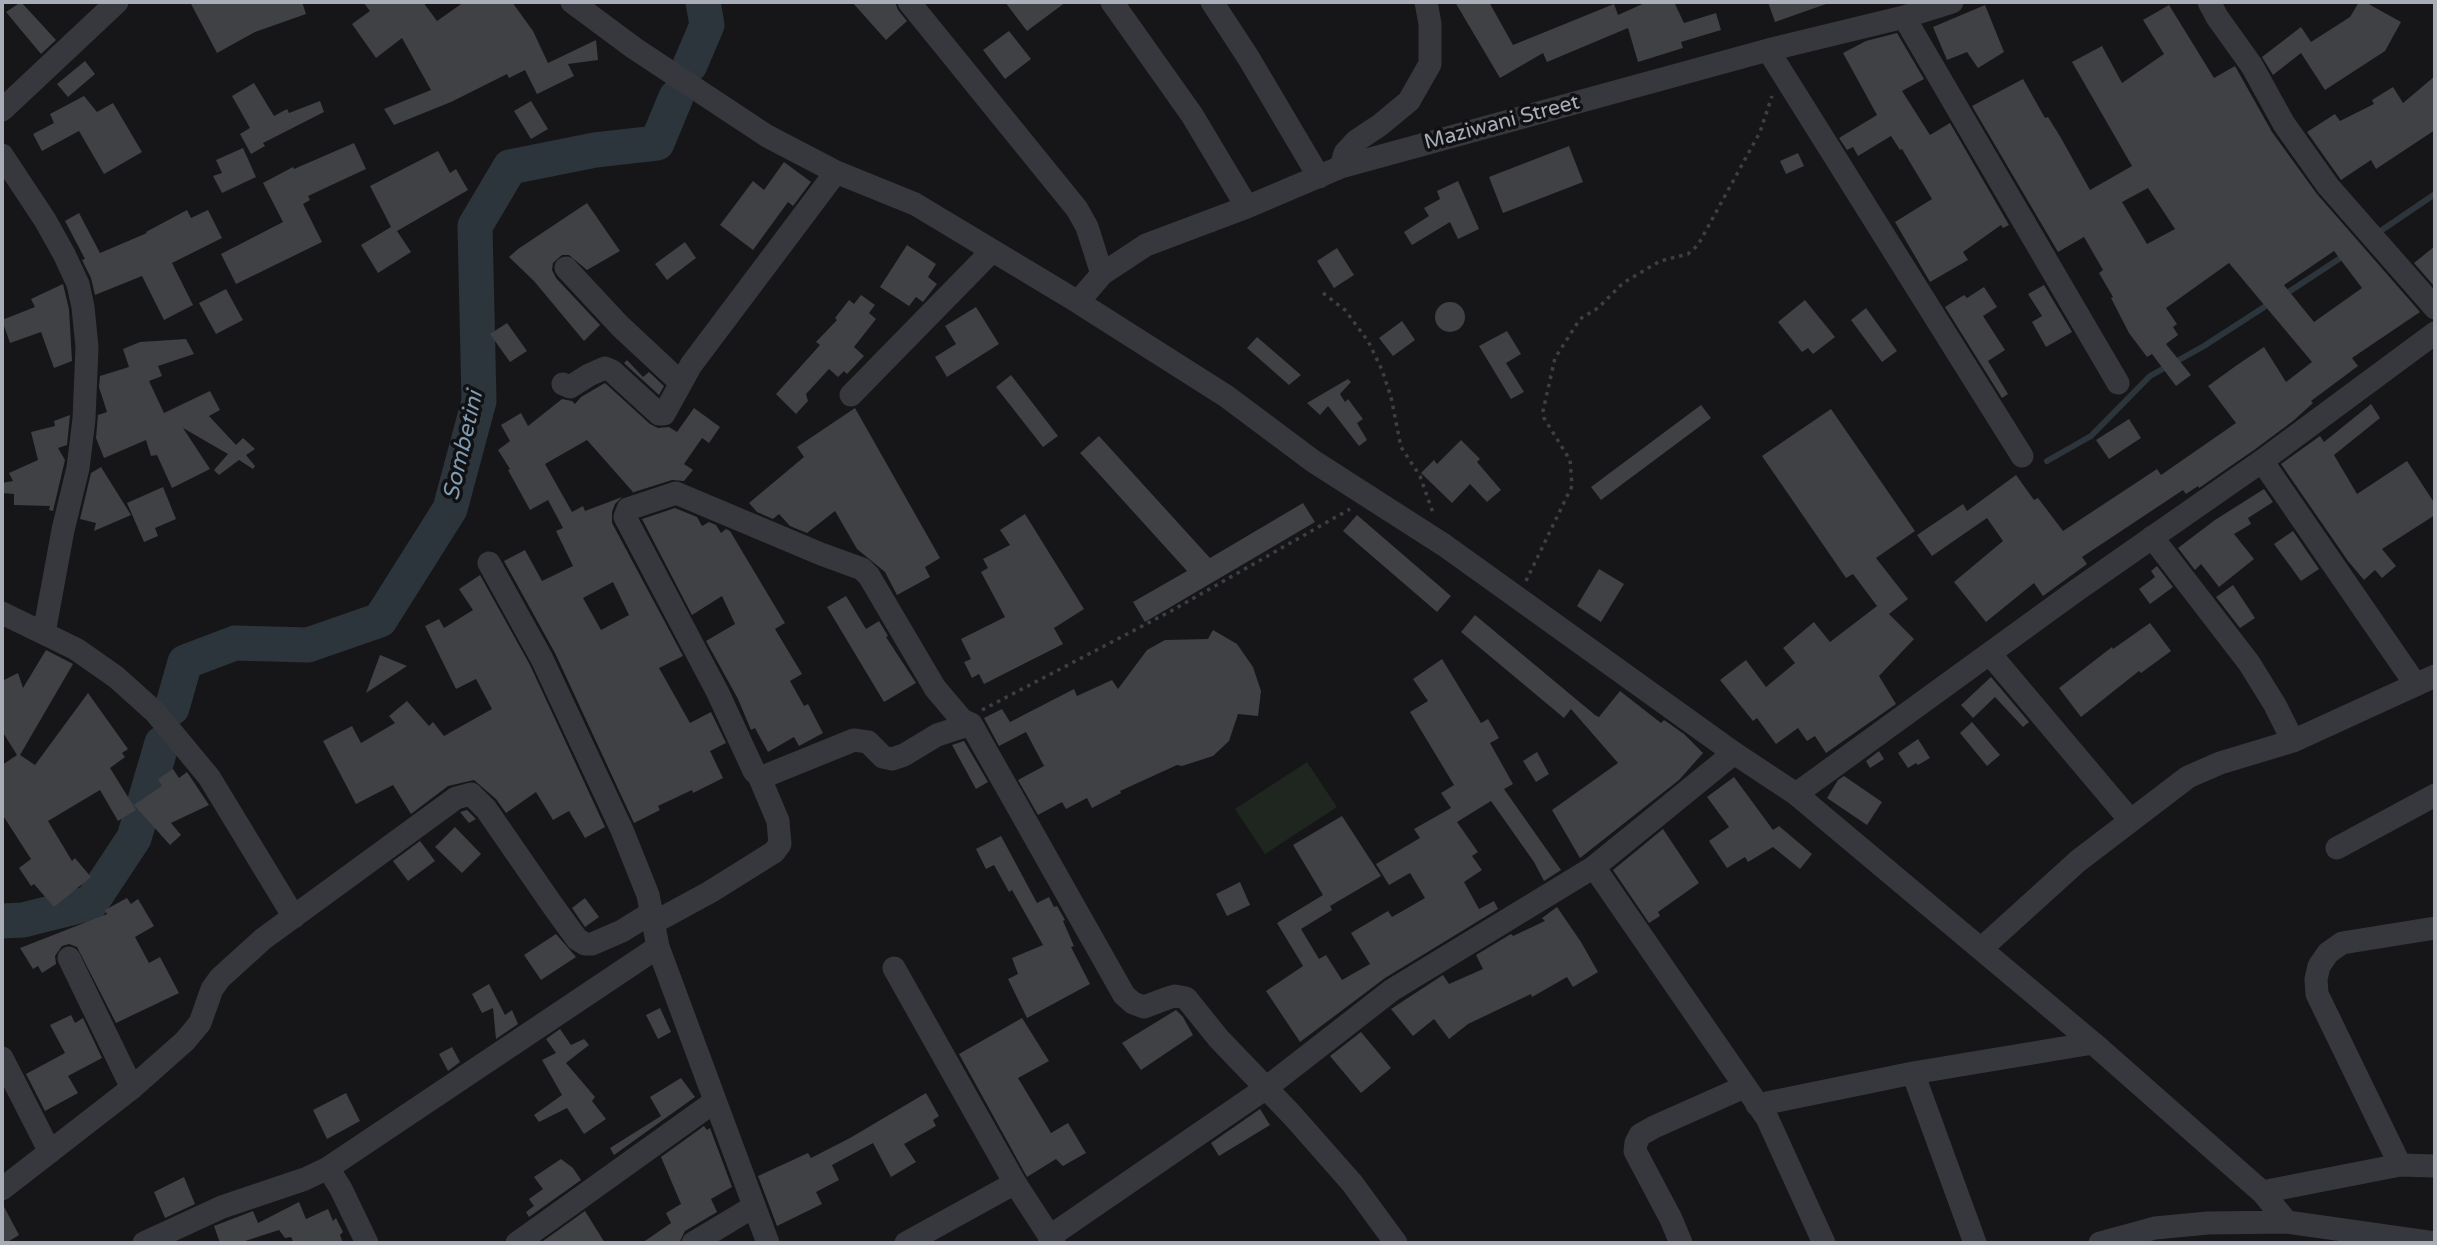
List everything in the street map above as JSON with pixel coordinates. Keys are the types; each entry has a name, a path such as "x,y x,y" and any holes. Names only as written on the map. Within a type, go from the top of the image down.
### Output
{"street":[{"path":"2,110 117,2"},
{"path":"572,2 634,48 766,136 836,172 915,204 1078,302 1226,396 1313,461 1444,545 1734,753 1796,794 2093,1043 2262,1192 2287,1222"},
{"path":"909,2 1077,209 1087,227 1102,274"},
{"path":"1112,2 1192,115 1247,207"},
{"path":"1212,2 1319,177"},
{"path":"1341,167 1345,153 1356,141 1409,101 1430,64 1430,24 1426,2"},
{"path":"2209,2 2252,66 2284,124 2328,186 2435,309"},
{"name":"Maziwani Street","path":"1078,302 1102,274 1146,245 1247,207 1341,167 1768,50 1905,17 1945,3"},
{"path":"1905,17 2119,383"},
{"path":"1768,50 2022,456"},
{"path":"2,155 45,220 78,284 87,347 84,419 78,468 63,530 44,633"},
{"path":"563,384 570,387 589,374 605,369 612,371 659,414 664,414 680,382 836,172"},
{"path":"851,395 992,251"},
{"path":"566,268 620,326 680,382"},
{"path":"1796,794 2434,335"},
{"path":"1982,948 2078,861 2169,789 2202,770 2293,741 2426,680 2262,461"},
{"path":"2,1189 132,1088 193,1033 204,1014 212,989 220,978 263,939 456,798 471,794 486,809 526,870 577,939 585,944 592,944 710,892 778,848 778,821 759,776 754,771 718,693 625,517 628,509 676,493 862,569 869,576 935,688 966,722 1124,995 1133,1003 1144,1007 1175,996 1185,999 1352,1183 1396,1243"},
{"path":"2152,537 2249,663 2293,741"},
{"path":"489,563 542,659 638,869 648,895 658,947 768,1243"},
{"path":"2,613 76,649 116,677 155,712 193,754 209,777 294,916"},
{"path":"1990,654 2130,820"},
{"path":"759,776 765,776 854,740 868,742 883,757 892,760 966,722"},
{"path":"894,968 1015,1183 1051,1240 1266,1088 1392,990 1594,867 1734,753"},
{"path":"2337,848 2435,795"},
{"path":"1594,867 1767,1118 1824,1243"},
{"path":"2400,1165 2317,994 2316,979 2319,966 2328,953 2342,943 2435,928"},
{"path":"144,1243 222,1207 305,1179 328,1168 658,947"},
{"path":"69,958 132,1088"},
{"path":"1681,1243 1635,1152 1640,1135 1654,1127 1751,1096 2093,1043"},
{"path":"2,1058 50,1152"},
{"path":"1913,1073 1975,1243"},
{"path":"517,1243 714,1101"},
{"path":"2262,1192 2400,1165 2435,1166"},
{"path":"328,1168 363,1242"},
{"path":"906,1243 1015,1183"},
{"path":"692,1243 753,1206"},
{"path":"2100,1243 2155,1228 2208,1223 2287,1222 2435,1243"}],"path":[{"path":"1517,598 1572,486 1570,460 1544,418 1543,411 1555,358 1580,318 1598,308 1623,283 1660,261 1688,254 1698,245 1759,132 1781,71"},
{"path":"1323,293 1345,310 1368,341 1382,370 1391,397 1401,447 1420,476 1444,545"},
{"path":"966,722 1171,611 1370,498"}],"shaded area":[{"path":"1307,762 1337,807 1265,854 1235,809"}],"building":[{"path":"21,2 56,40 41,54 6,12"},
{"path":"190,2 302,2 306,14 255,32 217,53"},
{"path":"363,2 423,2 437,21 464,2 512,2 533,31 548,63 596,40 598,60 568,64 574,76 537,94 525,70 509,78 507,74 451,102 394,125 384,109 431,90 402,38 376,58 352,24 370,11"},
{"path":"852,2 895,2 907,21 886,40"},
{"path":"1005,2 1066,2 1027,31"},
{"path":"1455,2 1489,2 1513,45 1614,4 1618,15 1647,2 1674,2 1684,23 1716,13 1721,30 1681,42 1683,48 1638,62 1628,28 1547,62 1543,53 1500,78"},
{"path":"1768,2 1825,2 1826,4 1775,22"},
{"path":"2359,2 2365,2 2401,22 2385,51 2325,90 2301,53 2273,75 2262,57 2301,27 2311,42 2350,17"},
{"path":"1985,5 2004,52 1978,68 1967,52 1947,60 1933,27"},
{"path":"2169,5 2214,78 2235,66 2272,132 2317,194 2420,312 2352,358 2358,366 2311,401 2313,403 2293,421 2254,450 2199,488 2198,486 2186,494 2183,490 2082,557 2087,564 2043,596 2034,583 1986,622 1954,582 2003,541 1987,518 1932,556 1917,535 1963,504 1967,511 2016,475 2034,500 2038,498 2063,531 2157,469 2161,475 2236,423 2208,386 2237,365 2264,347 2286,382 2312,362 2229,263 2166,308 2177,324 2173,327 2178,335 2166,344 2191,375 2176,386 2152,354 2147,357 2129,333 2099,273 2103,270 2084,237 2058,252 1972,106 2023,79 2090,190 2132,166 2072,62 2102,46 2122,83 2164,54 2143,20","holes":["2148,188 2175,229 2147,244 2122,202","2334,251 2362,288 2314,322 2284,285"]},
{"path":"1009,31 1031,59 1005,79 983,50"},
{"path":"1897,33 1924,79 1902,91 1930,135 1950,123 2009,225 2003,228 2001,225 1963,252 1968,260 1930,282 1895,222 1932,199 1902,149 1900,150 1891,136 1858,156 1853,147 1847,150 1839,138 1877,115 1843,53 1866,41"},
{"path":"85,61 95,74 68,97 57,84"},
{"path":"2435,76 2435,130 2376,169 2371,160 2341,180 2307,132 2335,114 2340,121 2374,104 2372,100 2393,87 2403,103"},
{"path":"254,83 274,116 287,109 289,113 320,101 324,112 263,143 265,146 251,154 240,134 250,128 232,96"},
{"path":"84,96 97,112 113,103 142,152 104,174 79,131 42,151 33,134 54,123 50,114"},
{"path":"531,101 548,129 531,139 514,111"},
{"path":"354,143 366,169 308,196 310,200 303,204 322,242 236,284 221,254 283,222 263,183 293,167 294,169"},
{"path":"1569,146 1583,182 1503,213 1489,177"},
{"path":"243,148 256,177 222,193 213,176 222,173 216,160"},
{"path":"438,151 450,173 456,169 468,190 397,231 411,252 378,273 361,245 391,227 370,186"},
{"path":"1798,153 1804,166 1786,174 1780,161"},
{"path":"784,162 811,182 793,206 788,202 753,250 720,225 753,181 764,190"},
{"path":"1458,181 1479,229 1458,239 1450,222 1412,245 1404,232 1429,216 1424,208 1440,199 1437,191"},
{"path":"587,203 620,251 587,270 569,255 562,255 553,263 552,270 556,278 600,325 584,341 534,281 509,257"},
{"path":"187,210 191,218 208,210 222,238 172,263 193,305 164,320 142,276 95,295 91,278 82,260 85,259 65,221 79,213 100,253 147,233"},
{"path":"685,242 696,258 667,280 655,264"},
{"path":"907,245 936,264 928,277 937,284 923,302 916,297 909,306 880,287"},
{"path":"2435,246 2435,287 2414,263"},
{"path":"1337,248 1354,275 1334,288 1317,261"},
{"path":"63,284 69,309 72,361 54,368 41,332 10,343 2,320 35,307 31,299"},
{"path":"2044,285 2072,332 2046,347 2032,322 2042,316 2028,294"},
{"path":"1984,287 1997,307 1983,316 2005,350 1988,361 2008,394 2002,398 1945,307"},
{"path":"226,289 243,320 216,334 199,303"},
{"path":"861,295 875,305 869,313 876,319 854,347 864,356 847,374 844,371 838,377 829,369 806,394 808,401 796,414 776,394 820,345 816,342 837,320 835,318 849,300 854,304"},
{"path":"1805,300 1835,337 1813,354 1808,348 1802,352 1778,322"},
{"path":"1450,302 1461,306 1465,317 1461,328 1450,332 1439,328 1435,317 1439,306"},
{"path":"976,307 999,344 947,377 935,357 956,344 945,326"},
{"path":"1866,308 1897,351 1882,362 1851,320"},
{"path":"1402,321 1415,340 1393,356 1379,338"},
{"path":"507,323 527,351 510,362 490,334"},
{"path":"1507,331 1521,354 1506,363 1524,392 1511,399 1479,346"},
{"path":"1257,337 1301,375 1289,385 1247,348"},
{"path":"186,339 194,354 158,366 162,376 149,381 164,413 210,391 220,410 209,416 236,445 243,438 255,449 246,455 255,466 253,469 239,460 219,475 214,470 228,454 183,428 210,469 172,488 157,455 151,456 146,440 104,458 96,438 98,415 107,412 99,387 100,376 129,367 123,349 140,342"},
{"path":"627,360 643,377 649,372 664,386 659,395 624,363"},
{"path":"1011,375 1058,436 1043,447 996,387"},
{"path":"1348,379 1351,382 1340,394 1345,402 1348,399 1363,419 1357,423 1367,440 1359,446 1328,406 1320,415 1307,403"},
{"path":"605,383 650,424 658,428 669,427 677,432 694,408 720,427 709,443 702,438 684,464 693,470 684,481 672,480 631,493 633,492 587,440 545,464 572,512 583,506 585,511 622,497 615,504 612,523 683,656 659,668 690,723 711,712 726,743 710,751 723,778 658,806 660,810 634,823 555,653 504,561 525,550 542,581 573,566 556,531 563,528 548,500 530,510 498,450 510,441 501,425 521,413 528,426 562,399 575,404 581,397","holes":["613,582 629,615 601,630 583,598"]},
{"path":"2371,404 2380,418 2334,455 2357,494 2407,461 2435,504 2435,515 2382,549 2396,566 2382,578 2375,570 2364,580 2281,464 2320,436 2324,442"},
{"path":"1701,405 1711,418 1601,500 1591,487"},
{"path":"855,408 940,558 925,567 930,577 897,595 885,572 857,549 835,511 807,533 790,526 779,514 773,519 757,512 749,503 804,457 797,447"},
{"path":"1831,409 1915,531 1876,558 1908,599 1889,614 1914,639 1879,676 1896,704 1826,753 1815,736 1807,741 1798,728 1776,744 1757,718 1753,721 1720,680 1746,660 1766,687 1795,663 1783,648 1814,622 1830,642 1877,606 1853,574 1846,578 1762,456"},
{"path":"70,415 67,445 58,448 65,460 53,511 49,510 50,506 14,505 14,494 2,493 2,483 13,481 9,473 38,460 31,432 55,426 54,421"},
{"path":"2129,419 2141,438 2109,459 2096,440"},
{"path":"1099,436 1210,558 1303,503 1315,522 1145,622 1133,602 1187,571 1080,453"},
{"path":"1461,440 1480,459 1477,462 1501,490 1487,502 1470,484 1452,503 1421,473 1434,460 1437,464"},
{"path":"101,467 131,515 94,531 96,523 80,519 91,473"},
{"path":"163,487 176,519 155,528 158,536 144,542 127,503"},
{"path":"2264,489 2273,502 2248,518 2251,524 2234,534 2254,559 2219,587 2201,564 2195,570 2178,548 2215,520"},
{"path":"675,508 697,517 702,526 709,522 716,525 721,533 726,529 730,531 785,623 775,629 802,674 790,681 804,706 808,704 823,733 799,746 794,737 768,752 755,728 751,730 738,699 706,641 735,624 722,596 692,615 642,519"},
{"path":"1025,514 1084,609 1054,628 1063,644 984,684 979,674 972,678 964,662 971,659 961,639 1005,617 981,572 988,568 983,559 1010,545 1000,530"},
{"path":"1357,515 1451,596 1437,612 1343,531"},
{"path":"2293,531 2319,569 2301,581 2274,544"},
{"path":"2157,566 2173,587 2150,604 2139,589 2155,577 2151,571"},
{"path":"1599,569 1624,584 1601,622 1577,606"},
{"path":"480,575 530,665 605,827 585,838 569,811 553,820 536,792 506,813 496,799 474,780 448,786 411,814 393,785 356,804 323,741 352,726 361,743 395,723 389,716 407,701 429,726 433,722 444,736 492,709 476,679 456,689 425,626 439,619 444,628 473,610 459,589"},
{"path":"2233,585 2255,618 2240,628 2216,597"},
{"path":"846,596 866,629 879,621 888,636 886,637 916,683 884,702 827,607"},
{"path":"1475,615 1595,715 1599,717 1620,691 1661,723 1664,720 1684,734 1703,753 1679,780 1580,858 1552,810 1618,763 1571,709 1564,718 1461,632"},
{"path":"2150,623 2171,651 2141,673 2139,671 2081,717 2059,688 2112,647 2113,649"},
{"path":"1213,630 1237,644 1253,667 1261,691 1258,716 1238,714 1229,741 1213,756 1182,766 1177,765 1120,791 1121,793 1092,808 1087,798 1066,809 1062,802 1038,815 1018,780 1044,766 1026,732 999,746 984,718 1002,709 1010,722 1074,689 1077,696 1112,680 1118,689 1147,650 1165,640 1208,639"},
{"path":"46,650 73,664 20,755 35,765 88,693 128,749 122,753 125,757 110,768 136,810 118,821 100,790 48,821 72,861 75,858 91,877 54,907 34,884 31,886 19,868 31,859 2,814 2,765 17,755 2,731 2,681 18,673 23,688"},
{"path":"380,655 407,666 366,693"},
{"path":"1442,659 1481,723 1488,719 1499,738 1490,743 1513,784 1504,789 1561,870 1544,881 1534,862 1491,801 1457,822 1478,852 1472,856 1482,870 1464,882 1479,909 1494,901 1498,909 1385,978 1300,1042 1266,991 1303,966 1277,923 1323,895 1293,845 1342,816 1381,876 1330,906 1332,910 1301,929 1319,959 1326,955 1342,980 1370,964 1351,933 1388,911 1392,917 1425,898 1410,873 1389,885 1376,864 1420,838 1414,829 1451,808 1441,793 1454,785 1410,712 1428,701 1413,679"},
{"path":"1991,677 2029,722 2023,727 1995,697 1973,718 1961,705"},
{"path":"1972,722 2000,755 1987,766 1960,733"},
{"path":"1918,739 1930,758 1908,768 1898,753"},
{"path":"964,741 988,782 976,789 952,745"},
{"path":"1879,751 1884,759 1870,768 1866,761"},
{"path":"1537,752 1549,774 1536,782 1523,761"},
{"path":"173,769 179,778 187,772 209,805 171,823 181,835 170,845 134,805 162,786 158,779"},
{"path":"1844,776 1882,802 1867,825 1827,798 1838,780"},
{"path":"1734,777 1773,830 1779,826 1812,854 1800,869 1773,847 1748,862 1745,857 1727,868 1709,841 1729,827 1707,797"},
{"path":"467,810 476,819 469,823 460,812"},
{"path":"455,827 481,854 462,873 435,847"},
{"path":"1663,829 1699,883 1658,912 1660,916 1649,923 1613,870"},
{"path":"1001,836 1037,903 1049,897 1054,907 1057,906 1074,946 1071,947 1090,984 1027,1018 1008,979 1018,974 1012,958 1043,945 1012,890 1009,892 994,865 986,869 976,849"},
{"path":"420,841 435,861 408,881 393,861"},
{"path":"1240,882 1250,905 1227,916 1216,894"},
{"path":"127,898 131,904 138,899 154,926 135,937 149,963 160,957 179,993 116,1023 77,947 69,944 62,946 55,956 56,964 42,973 38,966 33,969 20,948 107,914 105,910"},
{"path":"585,898 599,917 585,927 572,908"},
{"path":"1557,907 1598,972 1573,987 1567,977 1532,997 1531,994 1468,1024 1449,1039 1434,1019 1413,1036 1391,1009 1443,975 1449,984 1483,969 1476,955 1511,934 1513,936 1545,921 1542,918"},
{"path":"556,934 576,957 541,980 524,955"},
{"path":"489,984 505,1015 512,1010 518,1024 496,1039 493,1008 482,1013 472,994"},
{"path":"660,1008 671,1032 658,1039 646,1015"},
{"path":"1176,1010 1193,1035 1141,1070 1122,1043"},
{"path":"71,1015 75,1023 83,1018 102,1058 68,1076 78,1093 45,1111 26,1074 65,1053 50,1025"},
{"path":"1022,1018 1049,1061 1018,1078 1051,1133 1068,1123 1086,1153 1063,1166 1056,1159 1027,1177 959,1054"},
{"path":"560,1029 571,1045 584,1039 589,1045 566,1063 595,1097 592,1101 606,1119 584,1134 567,1108 539,1122 534,1115 562,1095 542,1060 556,1053 546,1039"},
{"path":"1361,1032 1391,1068 1361,1093 1330,1056"},
{"path":"452,1047 460,1062 448,1071 439,1054"},
{"path":"681,1078 695,1097 614,1155 610,1148 661,1116 650,1097"},
{"path":"346,1093 360,1121 327,1139 313,1110"},
{"path":"926,1093 939,1116 933,1120 936,1126 904,1144 916,1162 891,1177 873,1143 832,1165 839,1180 816,1192 822,1204 777,1226 758,1176 808,1153 811,1158"},
{"path":"1260,1109 1270,1125 1219,1156 1211,1143"},
{"path":"704,1126 707,1130 710,1128 732,1187 711,1199 717,1212 685,1231 679,1243 642,1243 671,1223 666,1213 681,1204 661,1157"},
{"path":"561,1159 573,1168 581,1180 529,1217 526,1212 534,1206 529,1199 543,1189 534,1177"},
{"path":"184,1177 195,1204 165,1218 154,1192"},
{"path":"299,1202 306,1219 328,1209 333,1221 336,1218 343,1232 340,1235 343,1243 294,1243 291,1237 285,1238 279,1230 239,1243 220,1243 214,1226 253,1211 258,1223"},
{"path":"2,1203 19,1235 6,1243 2,1243"},
{"path":"585,1211 605,1243 544,1243 543,1241"}],"waterway":[{"name":"Sombetini","path":"690,65 707,25 703,2"},
{"name":"Sombetini","path":"172,708 185,662 235,643 308,645 380,620 450,509 479,401 475,226 510,167 595,150 657,143 676,97"},
{"path":"2382,230 2435,194"},
{"path":"2284,295 2345,255"},
{"path":"2047,461 2091,436 2150,376 2204,346 2272,302"},
{"name":"Sombetini","path":"2,921 23,920 91,903 134,838 162,743"}]}
